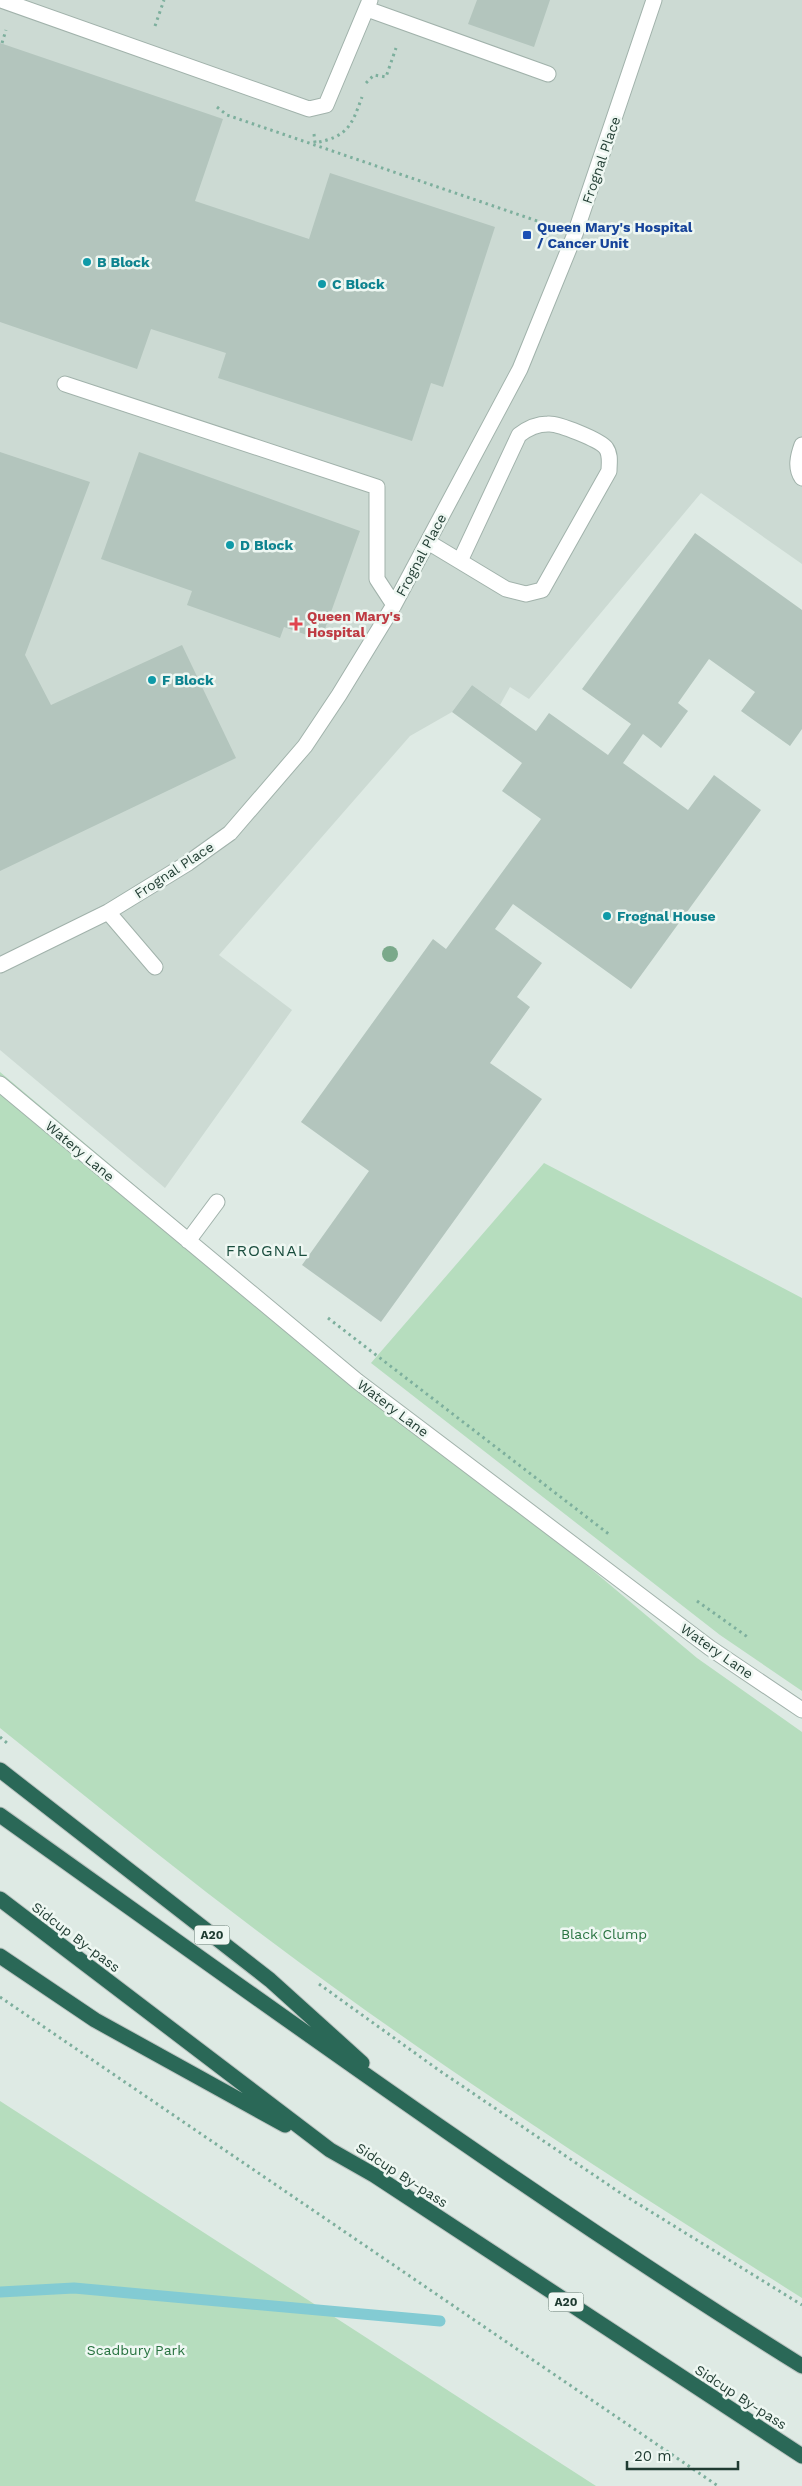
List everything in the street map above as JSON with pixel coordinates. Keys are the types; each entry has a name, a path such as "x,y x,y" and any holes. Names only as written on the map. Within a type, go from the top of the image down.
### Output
{"highway":[{"name":"A20","path":"0,1770 270,1980 416,2111"},
{"name":"A20","path":"0,1815 416,2111 627,2253 802,2366"},
{"name":"Sidcup By-pass","path":"0,1899 330,2150 374,2175 802,2456"},
{"name":"A20","path":"0,1956 94,2020 330,2150"}],"street":[{"path":"1,0 309,109 326,105 369,4 405,22 548,74"},
{"name":"Frognal Place","path":"0,965 108,912 188,863 230,833 305,746 339,695 394,605 520,369 575,234 654,0"},
{"path":"65,384 378,487 377,579 394,605"},
{"path":"428,542 506,589 526,594 542,590 609,471 609,456 605,447 582,434 550,423 529,427 520,435 460,561"},
{"path":"802,445 798,455 798,472 802,478"},
{"path":"108,912 155,967"},
{"name":"Watery Lane","path":"0,1084 357,1381 710,1648 802,1710"},
{"path":"188,1242 217,1202"}],"path":[{"path":"315,144 335,139 352,124 366,82 374,75 386,76 405,22"},
{"path":"494,206 551,226"},
{"path":"321,1313 612,1537"},
{"path":"691,1597 754,1642"},
{"path":"0,1737 8,1744"},
{"path":"313,1980 440,2072 619,2192 802,2305"},
{"path":"0,1998 718,2486"}],"shaded area":[{"name":"Queen Mary's Hospital","path":"0,0 802,0 802,564 701,493 529,699 510,687 500,705 472,685 452,712 410,736 219,955 292,1010 165,1188 0,1050"}],"green space":[{"name":"Black Clump","path":"0,1072 697,1658 802,1732 802,2298 532,2124 333,1987 133,1835 0,1728"},
{"path":"544,1163 802,1298 802,1691 720,1635 371,1363"},
{"name":"Scadbury Park","path":"0,2101 596,2486 0,2486"}],"building":[{"path":"477,0 550,0 534,47 468,24"},
{"path":"0,43 223,119 195,201 309,239 330,173 495,227 443,387 431,383 412,441 218,378 226,353 151,329 137,369 0,322"},
{"name":"F Block","path":"0,452 90,482 25,655 51,705 182,645 236,758 0,871"},
{"name":"D Block","path":"139,452 360,531 321,640 284,627 280,638 187,605 192,591 101,559"},
{"name":"Frognal House","path":"695,533 802,610 802,729 790,746 741,711 755,692 709,659 678,703 688,711 661,748 643,734 623,763 688,810 714,775 761,810 631,989 513,904 495,929 542,963 517,997 530,1007 490,1063 542,1099 381,1322 302,1265 369,1171 301,1122 433,939 446,949 541,819 502,791 522,763 452,712 472,685 536,731 549,713 608,755 631,724 582,689"}],"waterway":[{"path":"0,2292 74,2288 440,2321"}],"place":[{"name":"Queen Mary's Hospital / Cancer Unit","path":"527,235"},
{"name":"B Block","path":"87,262"},
{"name":"C Block","path":"322,284"},
{"name":"D Block","path":"230,545"},
{"name":"Queen Mary's Hospital","path":"296,624"},
{"name":"F Block","path":"152,680"},
{"name":"Frognal House","path":"607,916"}],"district":[{"name":"FROGNAL","path":"267,1250"}]}
